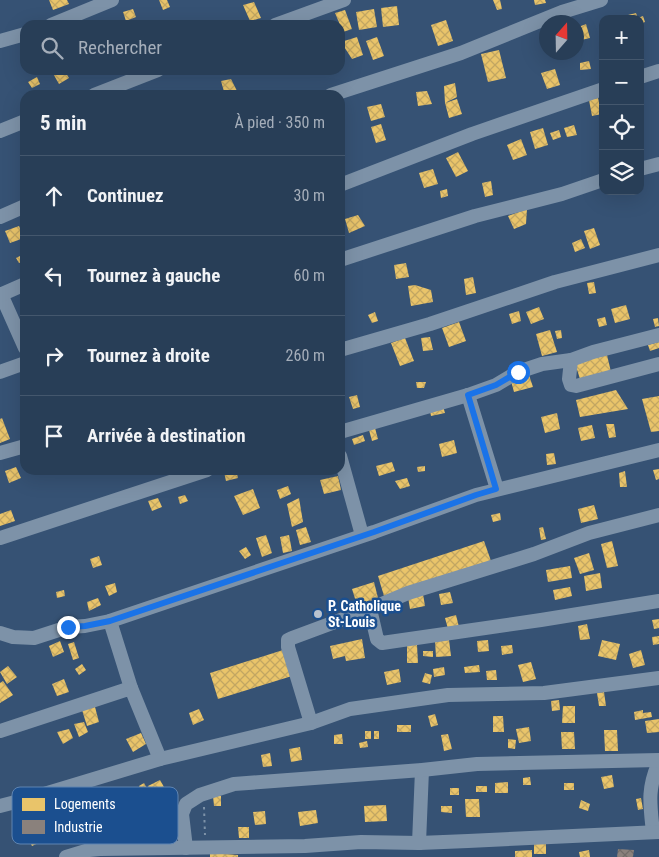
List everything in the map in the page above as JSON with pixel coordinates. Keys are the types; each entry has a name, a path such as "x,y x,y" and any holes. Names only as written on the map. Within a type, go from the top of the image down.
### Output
{"street":[{"path":"63,20 112,0"},
{"path":"289,20 344,0"},
{"path":"345,90 462,53 562,12 601,0"},
{"path":"0,42 20,36"},
{"path":"644,76 659,71"},
{"path":"107,90 145,75"},
{"path":"345,182 472,134 599,90"},
{"path":"0,131 20,124"},
{"path":"644,168 659,164"},
{"path":"345,258 475,216 562,194 599,181"},
{"path":"0,217 20,208"},
{"path":"345,349 430,324 555,282 659,255"},
{"path":"20,286 1,294 20,337"},
{"path":"345,431 468,395 496,385 518,372 542,364 570,360 659,335"},
{"path":"570,360 569,379 573,386 659,364"},
{"path":"0,372 20,365"},
{"path":"468,395 496,489"},
{"path":"0,453 20,447"},
{"path":"0,633 13,637 34,638 68,627 110,621 476,495 659,450"},
{"path":"345,474 362,535"},
{"path":"0,538 192,475"},
{"path":"311,723 288,647 288,640 370,610 408,593 534,554 590,534 659,516"},
{"path":"370,610 377,639 382,643 659,601"},
{"path":"110,621 131,688 160,759"},
{"path":"67,787 160,759 311,723 350,710 448,694 544,693 659,678"},
{"path":"0,731 131,688"},
{"path":"66,857 100,849 157,853 205,847 309,852 361,842 419,843 656,832 650,799 651,785 659,761 586,760 477,764 234,784 189,801 182,814 186,848"},
{"path":"419,843 422,770"}],"path":[{"path":"204,803 205,847"}],"building: Logements":[{"path":"49,0 67,0 69,4 53,10"},
{"path":"159,0 167,0 170,7 163,10"},
{"path":"493,0 500,0 502,9 497,10"},
{"path":"534,0 545,0 546,3 535,5"},
{"path":"254,2 261,18 250,20 243,5"},
{"path":"397,6 399,25 383,27 381,8"},
{"path":"133,9 136,17 126,20 123,12"},
{"path":"374,9 377,27 359,30 356,12"},
{"path":"345,10 352,29 345,31 345,20 338,20 335,13"},
{"path":"446,20 453,41 438,46 431,25"},
{"path":"586,24 590,38 584,39 584,25"},
{"path":"357,37 363,55 352,59 345,48 345,41"},
{"path":"377,37 384,56 373,60 366,41"},
{"path":"499,50 506,78 488,82 481,54"},
{"path":"589,61 591,69 580,70 580,63"},
{"path":"555,69 560,85 547,89 541,73"},
{"path":"54,75 67,75 69,78 59,84"},
{"path":"37,77 40,84 32,88 28,82"},
{"path":"231,79 236,90 224,90 221,81"},
{"path":"455,83 457,97 445,103 444,86"},
{"path":"427,91 432,104 418,106 416,92"},
{"path":"598,98 599,115 592,116 589,100"},
{"path":"457,99 462,114 449,118 445,103"},
{"path":"381,104 385,117 371,121 367,107"},
{"path":"381,124 386,140 376,143 371,127"},
{"path":"574,125 577,135 567,137 564,128"},
{"path":"543,128 548,145 535,149 530,132"},
{"path":"559,130 561,137 553,140 550,133"},
{"path":"521,139 527,155 513,160 507,145"},
{"path":"458,152 468,171 456,177 446,158"},
{"path":"433,169 438,184 424,188 419,173"},
{"path":"491,181 493,195 485,197 482,183"},
{"path":"447,189 448,196 441,198 440,191"},
{"path":"527,209 526,224 514,229 508,216"},
{"path":"358,215 365,226 349,233 345,219"},
{"path":"19,226 20,239 10,243 5,231"},
{"path":"594,228 600,245 590,249 584,231"},
{"path":"581,239 585,248 575,252 572,243"},
{"path":"20,256 20,262 19,263 16,258"},
{"path":"406,263 409,277 396,279 394,265"},
{"path":"473,277 476,293 466,295 464,279"},
{"path":"594,282 596,293 589,294 587,283"},
{"path":"415,285 431,290 433,302 411,306 408,286"},
{"path":"626,305 630,319 615,323 611,309"},
{"path":"539,307 544,319 531,324 526,312"},
{"path":"519,311 521,321 512,324 509,314"},
{"path":"375,312 378,321 372,323 368,315"},
{"path":"605,317 607,325 599,327 597,319"},
{"path":"658,318 659,326 655,327 653,319"},
{"path":"459,322 466,341 449,347 442,328"},
{"path":"550,330 557,352 542,356 536,334"},
{"path":"561,330 562,338 557,339 555,331"},
{"path":"430,337 433,350 423,351 421,338"},
{"path":"405,338 414,361 400,366 391,343"},
{"path":"659,342 659,348 650,351 648,345"},
{"path":"607,355 611,372 580,379 575,363"},
{"path":"529,375 533,387 514,392 511,381"},
{"path":"416,382 426,382 424,388 417,388"},
{"path":"616,390 628,409 580,417 576,400"},
{"path":"357,395 360,407 353,409 349,397"},
{"path":"659,396 659,431 651,432 642,399"},
{"path":"442,403 445,413 431,416 429,406"},
{"path":"557,413 560,429 545,433 541,417"},
{"path":"2,418 10,439 0,443 0,419"},
{"path":"606,424 614,424 616,437 609,438"},
{"path":"592,425 595,438 581,441 578,428"},
{"path":"375,428 378,439 372,441 369,430"},
{"path":"363,435 365,441 354,445 352,439"},
{"path":"454,440 457,453 442,457 439,444"},
{"path":"554,453 556,464 547,465 546,454"},
{"path":"392,462 395,471 379,476 376,466"},
{"path":"425,466 425,471 418,472 417,467"},
{"path":"16,467 21,478 9,483 5,471"},
{"path":"659,469 659,479 656,480 653,470"},
{"path":"625,471 627,487 620,487 619,473"},
{"path":"225,475 237,475 238,478 226,481"},
{"path":"338,476 341,490 324,494 320,480"},
{"path":"407,478 410,486 400,489 395,481"},
{"path":"288,486 291,494 280,499 277,490"},
{"path":"253,489 260,508 243,515 234,496"},
{"path":"185,495 188,501 180,504 178,497"},
{"path":"158,498 162,507 152,511 148,501"},
{"path":"299,498 303,522 292,527 287,504"},
{"path":"594,505 598,519 581,523 578,509"},
{"path":"11,510 15,521 0,526 0,514"},
{"path":"500,513 501,520 493,522 491,515"},
{"path":"306,527 311,542 300,545 296,530"},
{"path":"543,527 546,539 541,540 539,528"},
{"path":"266,535 272,553 262,557 256,538"},
{"path":"289,535 292,551 283,553 280,537"},
{"path":"484,541 491,561 384,596 378,576"},
{"path":"612,541 618,566 607,568 601,544"},
{"path":"246,547 251,555 245,559 239,551"},
{"path":"589,553 594,570 580,574 574,558"},
{"path":"99,556 102,565 93,568 90,559"},
{"path":"570,566 572,578 548,582 546,570"},
{"path":"600,573 602,588 586,591 584,576"},
{"path":"374,582 379,602 358,608 352,589"},
{"path":"115,583 117,592 109,596 105,586"},
{"path":"570,587 572,596 555,600 553,590"},
{"path":"64,590 65,596 57,598 56,592"},
{"path":"450,592 453,603 441,605 439,594"},
{"path":"423,594 425,606 410,609 408,597"},
{"path":"98,598 101,605 89,611 87,602"},
{"path":"456,615 459,627 448,629 445,618"},
{"path":"659,619 659,628 654,629 652,620"},
{"path":"587,624 590,639 580,640 578,626"},
{"path":"659,636 659,644 653,645 652,637"},
{"path":"362,639 365,658 346,661 345,656 333,659 330,646"},
{"path":"449,640 451,656 436,657 435,641"},
{"path":"488,640 489,651 478,652 477,641"},
{"path":"602,640 620,644 616,660 598,656"},
{"path":"60,641 64,652 53,657 49,646"},
{"path":"74,642 79,658 73,660 68,644"},
{"path":"407,645 417,645 418,663 407,663"},
{"path":"512,645 513,653 502,655 501,646"},
{"path":"283,650 292,676 218,699 210,673"},
{"path":"641,650 645,665 633,668 629,654"},
{"path":"423,651 433,651 433,657 423,656"},
{"path":"531,662 536,679 523,682 518,665"},
{"path":"82,664 86,670 79,675 75,669"},
{"path":"479,665 480,672 465,673 464,667"},
{"path":"8,666 17,677 7,684 0,672"},
{"path":"444,667 445,675 434,677 433,669"},
{"path":"399,669 401,682 387,685 384,672"},
{"path":"496,670 497,680 487,680 486,671"},
{"path":"425,673 432,675 430,684 422,682"},
{"path":"64,679 69,692 57,696 52,684"},
{"path":"3,681 13,695 0,703 0,683"},
{"path":"604,692 606,706 599,706 597,693"},
{"path":"559,700 560,710 552,711 551,701"},
{"path":"563,706 575,706 575,723 562,723"},
{"path":"95,707 99,722 87,726 82,710"},
{"path":"199,709 204,720 193,725 189,713"},
{"path":"643,710 643,713 651,712 652,717 635,720 634,712"},
{"path":"435,714 438,725 431,727 428,716"},
{"path":"493,716 503,716 504,732 493,732"},
{"path":"659,719 659,732 647,733 645,721"},
{"path":"84,722 88,732 79,737 74,724"},
{"path":"397,725 411,725 411,732 397,732"},
{"path":"529,727 531,741 519,743 516,729"},
{"path":"69,729 73,738 63,744 57,732"},
{"path":"604,730 617,730 618,751 605,751"},
{"path":"365,731 371,731 371,739 365,739"},
{"path":"374,731 379,731 379,739 374,739"},
{"path":"561,732 574,732 575,749 562,749"},
{"path":"141,733 146,744 133,752 126,739"},
{"path":"342,734 343,744 334,744 334,735"},
{"path":"448,734 452,749 444,751 441,735"},
{"path":"508,739 516,740 515,749 508,748"},
{"path":"367,741 368,747 360,748 359,743"},
{"path":"300,747 302,760 291,762 289,749"},
{"path":"270,753 272,766 263,767 261,755"},
{"path":"612,775 614,787 604,789 601,777"},
{"path":"530,777 531,785 523,785 523,778"},
{"path":"160,780 164,787 149,787"},
{"path":"508,782 508,793 495,793 495,783"},
{"path":"144,783 146,787 140,787"},
{"path":"564,783 574,783 574,790 564,790"},
{"path":"476,786 487,786 487,792 476,792"},
{"path":"450,788 459,788 459,795 450,795"},
{"path":"213,796 221,796 221,806 214,806"},
{"path":"641,798 643,809 638,810 636,799"},
{"path":"465,799 479,799 480,817 466,817"},
{"path":"581,800 590,804 588,811 579,808"},
{"path":"386,805 387,821 365,822 364,806"},
{"path":"441,806 452,806 452,813 441,812"},
{"path":"316,810 318,823 300,826 298,812"},
{"path":"265,811 266,824 255,825 253,812"},
{"path":"238,827 249,827 249,838 239,838"},
{"path":"534,839 546,839 546,854 534,854"},
{"path":"532,850 532,857 515,857 515,851"},
{"path":"589,850 590,857 580,857 579,852"},
{"path":"210,853 238,855 238,857 210,857"}],"building: Industrie":[{"path":"618,849 634,850 633,857 617,857"}],"place":[{"name":"P. Catholique St-Louis","path":"318,614"}],"route":[{"path":"68,627 110,621 496,489 468,395 496,385 518,372"}]}
